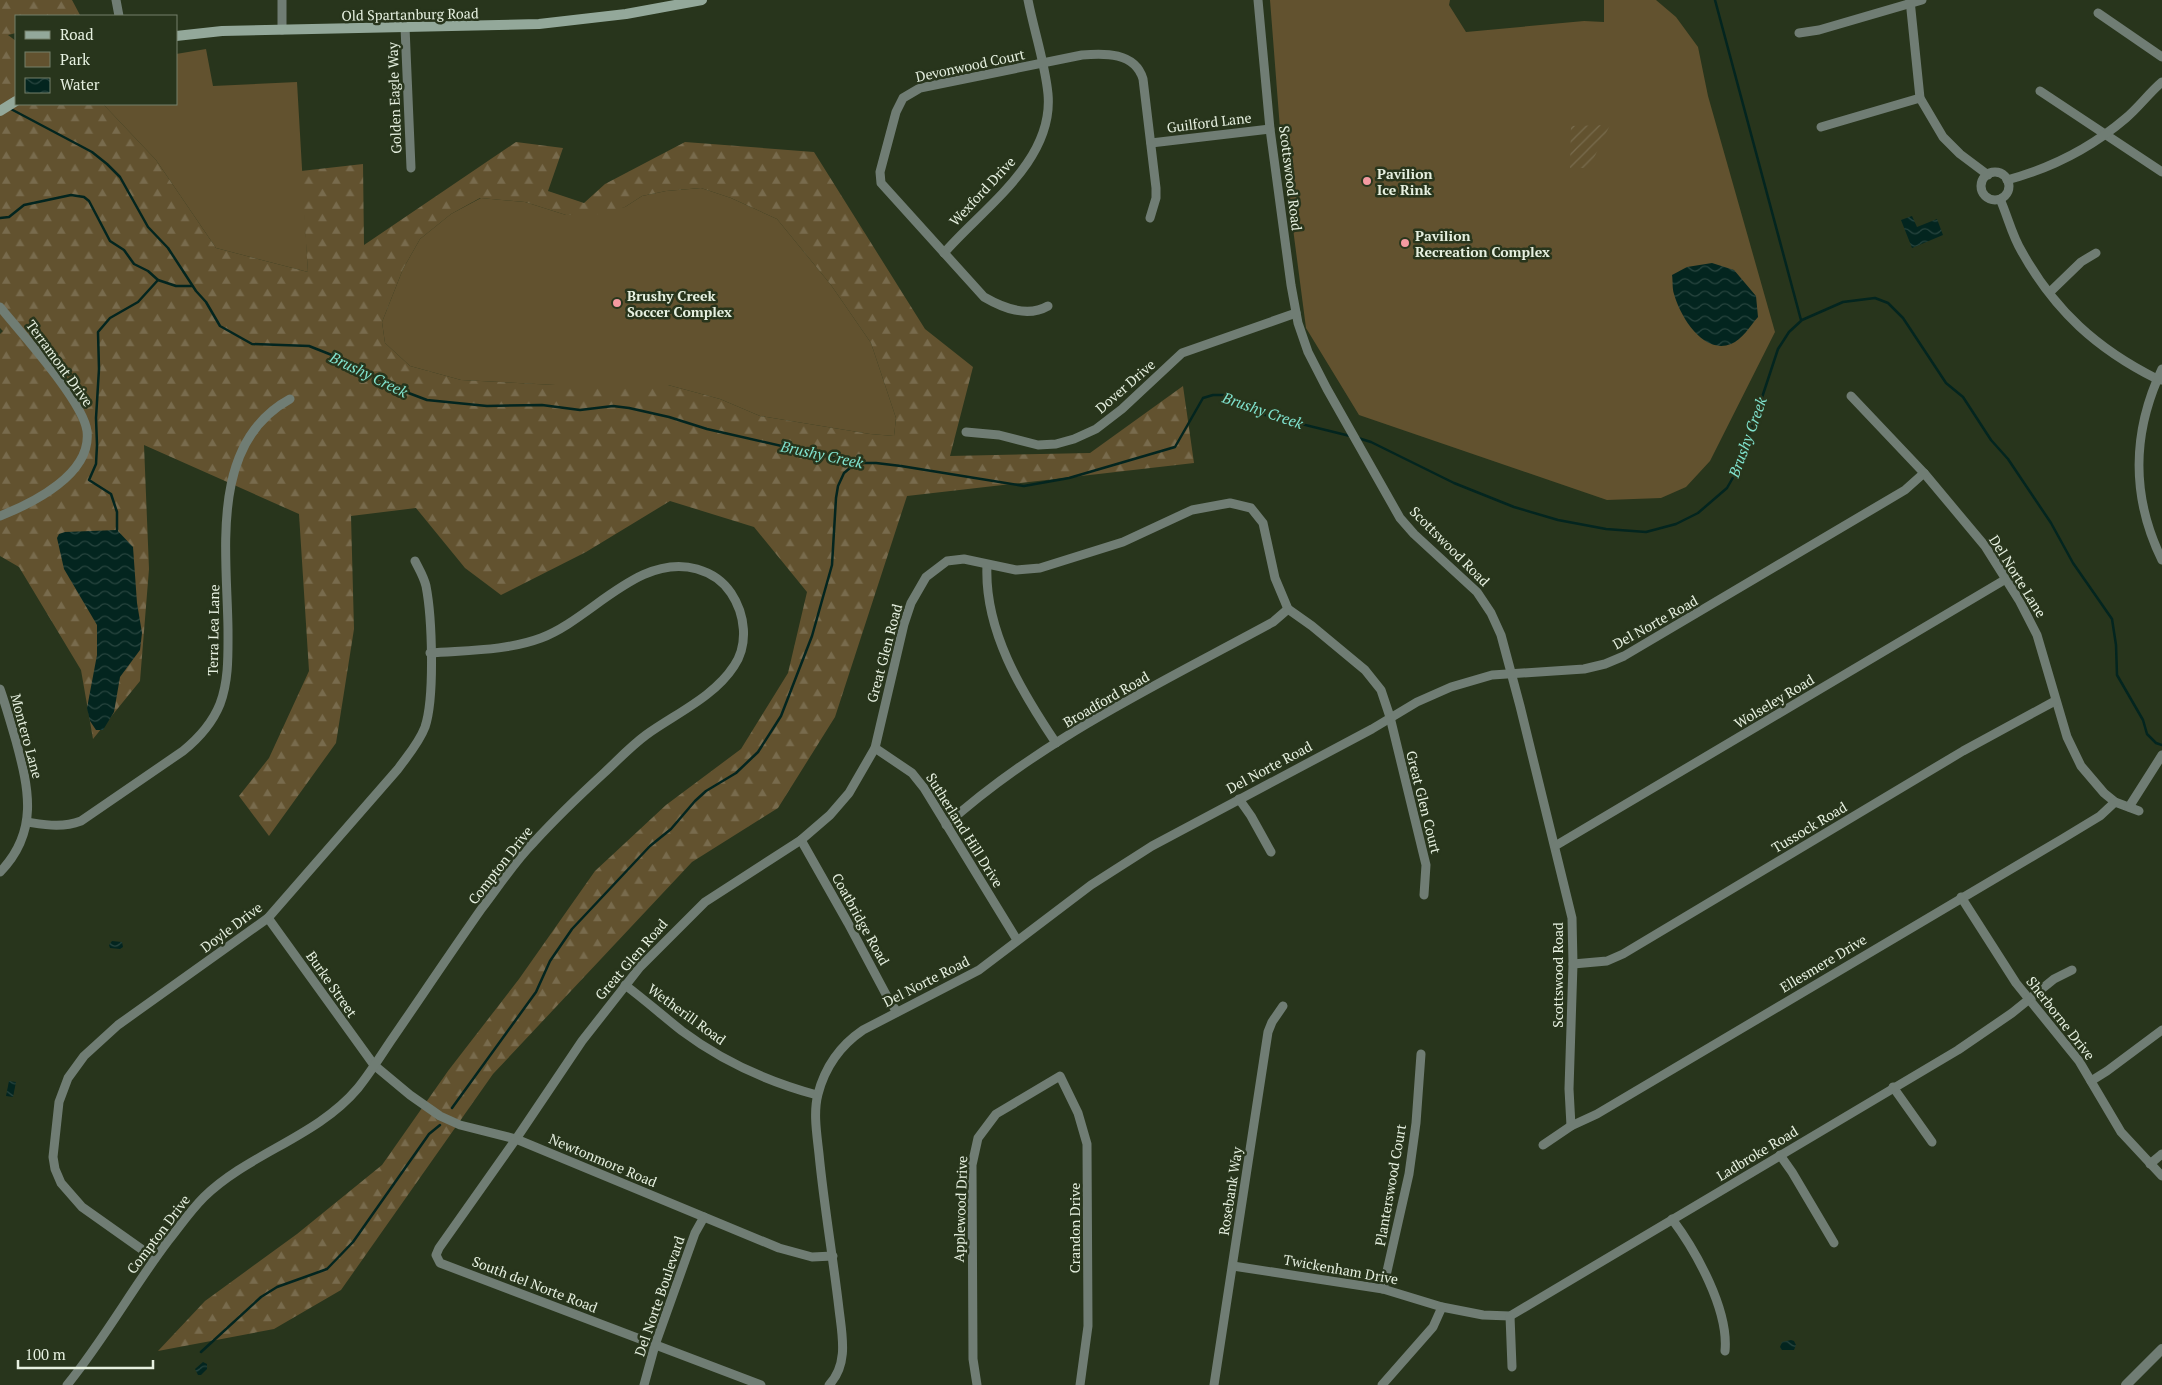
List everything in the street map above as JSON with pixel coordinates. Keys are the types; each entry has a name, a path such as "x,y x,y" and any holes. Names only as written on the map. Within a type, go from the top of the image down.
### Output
{"main road":[{"name":"Old Spartanburg Road","path":"178,36 222,31 495,26 578,21 702,0"},
{"path":"0,111 15,103"}],"street":[{"path":"116,0 119,15"},
{"path":"282,0 282,30"},
{"name":"Wexford Drive","path":"944,253 1019,174 1036,150 1044,128 1048,93 1028,0"},
{"name":"Scottswood Road","path":"1258,0 1270,129 1296,313 1313,363 1400,518 1414,534 1467,582 1485,602 1498,628 1511,674 1572,918 1573,964 1569,1089 1571,1126"},
{"path":"1799,33 1819,30 1922,0"},
{"path":"1910,2 1920,98 1943,137 1960,154 1988,175"},
{"path":"2098,13 2162,58"},
{"name":"Golden Eagle Way","path":"405,28 411,168"},
{"name":"Devonwood Court","path":"1048,306 1039,310 1021,312 994,303 977,291 885,189 880,179 880,172 899,106 908,94 920,88 1096,54 1118,56 1132,62 1139,69 1143,79 1151,143 1156,198 1150,218"},
{"path":"2007,180 2036,172 2071,157 2126,117 2162,82"},
{"path":"2040,91 2106,133 2162,172"},
{"path":"1821,127 1920,98"},
{"name":"Guilford Lane","path":"1151,143 1270,129"},
{"path":"1996,173 2005,176 2008,191 2000,199 1987,197 1982,190 1982,182 1988,175 1996,173"},
{"path":"2000,199 2022,252 2070,317 2093,340 2118,358 2160,379"},
{"path":"2050,292 2081,262 2096,253"},
{"name":"Terramont Drive","path":"0,307 80,410 87,440 80,461 65,478 38,497 0,516"},
{"name":"Dover Drive","path":"966,432 999,435 1038,444 1056,444 1074,439 1096,429 1122,409 1182,353 1296,313"},
{"path":"2162,369 2160,379 2142,422 2139,475 2148,528 2162,560"},
{"name":"Del Norte Lane","path":"1851,396 1924,473 1965,520 2006,579 2037,635 2067,737 2081,766 2104,793 2115,802 2139,811"},
{"name":"Terra Lea Lane","path":"27,822 65,826 81,820 183,751 198,738 214,717 220,704 227,677 227,523 232,474 238,457 253,431 271,410 290,399"},
{"name":"Del Norte Road","path":"833,1256 816,1129 817,1095 830,1066 845,1045 863,1030 979,970 1124,862 1372,728 1390,716 1451,687 1492,676 1584,669 1605,664 1624,656 1899,494 1924,473"},
{"name":"Great Glen Road","path":"516,1139 582,1041 650,956 705,902 801,840 842,801 875,748 904,624 919,586 933,570 947,561 964,559 1016,570 1040,568 1123,542 1192,510 1222,504 1243,505 1255,511 1263,523 1275,578 1288,609"},
{"name":"Doyle Drive","path":"154,1258 82,1208 61,1183 55,1169 53,1157 56,1123 63,1089 74,1067 105,1036 268,918 385,784 417,743 430,706 430,653 426,585 415,561"},
{"path":"987,565 988,601 1004,652 1018,680 1056,743"},
{"name":"Compton Drive","path":"67,1385 154,1258 192,1210 217,1186 240,1169 322,1121 358,1088 449,955 521,855 592,784 644,737 722,681 737,662 741,650 743,627 739,609 734,598 721,582 701,570 673,566 654,570 636,578 567,626 539,638 501,648 430,653"},
{"name":"Wolseley Road","path":"1555,846 2006,579"},
{"path":"1288,609 1312,626 1365,670 1381,690 1390,716"},
{"name":"Broadford Road","path":"946,825 1028,762 1056,743 1273,622 1288,609"},
{"name":"Montero Lane","path":"0,689 24,770 28,798 27,822 21,843 0,872"},
{"name":"Tussock Road","path":"1573,964 1607,961 1623,954 1963,751 2055,701"},
{"name":"Great Glen Court","path":"1390,716 1426,865 1424,895"},
{"name":"Sutherland Hill Drive","path":"875,748 918,778 1017,940"},
{"path":"2129,807 2160,758"},
{"path":"1238,799 1251,816 1271,852"},
{"name":"Ellesmere Drive","path":"1543,1145 1571,1126 1596,1114 2100,816 2115,802"},
{"name":"Coatbridge Road","path":"801,840 897,1012"},
{"name":"Sherborne Drive","path":"1961,897 2016,983 2079,1061 2121,1132 2162,1176"},
{"name":"Burke Street","path":"268,918 374,1065"},
{"name":"Ladbroke Road","path":"1510,1316 1981,1036 2054,979 2072,970"},
{"name":"Wetherill Road","path":"625,985 682,1031 722,1057 775,1082 817,1095"},
{"name":"Rosebank Way","path":"1214,1385 1268,1032 1272,1022 1283,1006"},
{"path":"2091,1081 2162,1030"},
{"name":"Planterswood Court","path":"1383,1289 1409,1174 1416,1123 1421,1054"},
{"name":"Newtonmore Road","path":"374,1065 410,1095 450,1121 516,1139 799,1254 812,1257 833,1256"},
{"name":"Applewood Drive","path":"977,1385 973,1359 972,1165 978,1138 996,1114 1060,1076"},
{"name":"Crandon Drive","path":"1060,1076 1078,1113 1087,1144 1088,1326 1080,1385"},
{"path":"1894,1087 1932,1142"},
{"name":"South del Norte Road","path":"516,1139 439,1248 436,1255 437,1260 761,1385"},
{"path":"2150,1164 2162,1154"},
{"path":"1780,1155 1834,1243"},
{"name":"Del Norte Boulevard","path":"644,1385 655,1345 695,1233 704,1217"},
{"path":"1672,1219 1688,1243 1712,1293 1725,1331 1725,1351"},
{"path":"829,1385 840,1369 843,1348 833,1256"},
{"name":"Twickenham Drive","path":"1233,1266 1383,1289 1442,1307"},
{"path":"1382,1385 1433,1327 1442,1307 1483,1315 1510,1316 1512,1367"},
{"path":"2126,1385 2162,1349"}],"green space":[{"path":"0,0 72,0 80,15 15,15 15,33 8,35 15,40 15,105 104,105 156,160 216,248 308,272 301,171 363,164 364,245 516,142 563,148 548,191 584,203 605,184 685,142 814,152 925,329 973,367 950,456 1090,453 1183,386 1194,463 907,496 835,717 778,808 692,862 493,1074 341,1290 274,1329 158,1351 205,1301 297,1234 382,1165 448,1071 519,979 595,871 666,805 741,749 788,673 807,592 754,527 670,501 586,552 501,595 465,568 416,508 351,516 354,629 336,743 269,836 239,796 269,758 309,671 299,514 144,445 149,569 140,681 93,739 81,670 19,567 0,556 0,334 3,331 0,328","holes":["701,188 731,198 777,219 831,285 871,343 896,418 894,436 870,434 760,416 720,399 668,385 555,385 461,380 410,366 385,343 382,322 403,269 420,239 451,214 480,198 525,202 566,215 602,214 625,207 642,196 666,191"]},
{"path":"1270,0 1450,0 1449,5 1466,32 1584,21 1604,22 1604,0 1656,0 1676,17 1698,47 1708,96 1775,332 1710,461 1686,487 1661,498 1607,500 1359,415 1306,328 1280,129"},
{"path":"206,49 213,86 297,82 308,272 216,248 156,160 104,105 178,105 178,54"},
{"path":"1610,125 1589,168 1570,168 1571,126"},
{"name":"Brushy Creek Soccer Complex","path":"701,188 731,198 777,219 831,285 871,343 896,418 894,436 870,434 760,416 720,399 668,385 555,385 461,380 410,366 385,343 382,322 403,269 420,239 451,214 481,198 525,202 566,215 625,207 642,196 666,191"}],"water":[{"path":"1912,216 1917,227 1937,219 1943,235 1912,248 1901,220"},
{"path":"1712,263 1734,270 1756,296 1758,317 1739,339 1731,344 1721,346 1711,344 1702,339 1694,331 1677,303 1673,289 1672,275 1687,267"},
{"path":"117,530 133,547 137,603 142,633 140,650 120,677 114,712 103,730 96,730 90,721 87,708 97,655 97,625 64,569 57,538 59,534 65,532"},
{"path":"112,941 122,942 123,947 120,949 110,948 109,945"},
{"path":"9,1081 16,1082 13,1097 6,1096"},
{"path":"1791,1340 1796,1345 1794,1350 1782,1350 1780,1347 1782,1342"},
{"path":"203,1362 207,1364 207,1369 201,1375 198,1375 195,1369"}],"waterway":[{"path":"1715,0 1801,320"},
{"name":"Brushy Creek","path":"9,108 92,152 120,177 148,227 168,248 196,291 206,302 220,326 252,344 309,346 347,361 398,389 427,400 487,406 542,405 580,410 613,406 629,408 669,417 707,429 856,463 901,466 1024,486 1069,478 1175,447 1203,398 1213,395 1228,395 1265,415 1350,436"},
{"path":"0,218 9,217 24,205 71,195 84,197 89,201 110,241 124,250 134,264 148,271 158,280 176,286 192,286"},
{"path":"117,530 117,512 111,494 89,480 96,464 99,369 98,332 110,318 138,302 158,280"},
{"name":"Brushy Creek","path":"1358,438 1371,442 1454,483 1514,507 1558,520 1606,529 1646,532 1676,524 1698,513 1727,488 1739,467 1778,349 1789,332 1802,320 1843,302 1875,298 1888,303 1903,318 1946,383 1963,397 1991,440 2008,459 2051,523 2073,563 2112,619 2116,645 2117,675 2143,720 2147,734 2156,743 2162,745"},
{"path":"452,1108 536,992 550,961 572,929 650,846 671,829 695,801 706,791 736,773 758,752 781,716 812,636 832,565 838,486 844,473 856,463"},
{"path":"201,1352 261,1297 277,1287 327,1269 353,1242 429,1134 440,1125"}],"place":[{"name":"Pavilion Ice Rink","path":"1367,181"},
{"name":"Pavilion Recreation Complex","path":"1405,243"},
{"name":"Brushy Creek Soccer Complex","path":"617,303"}]}
